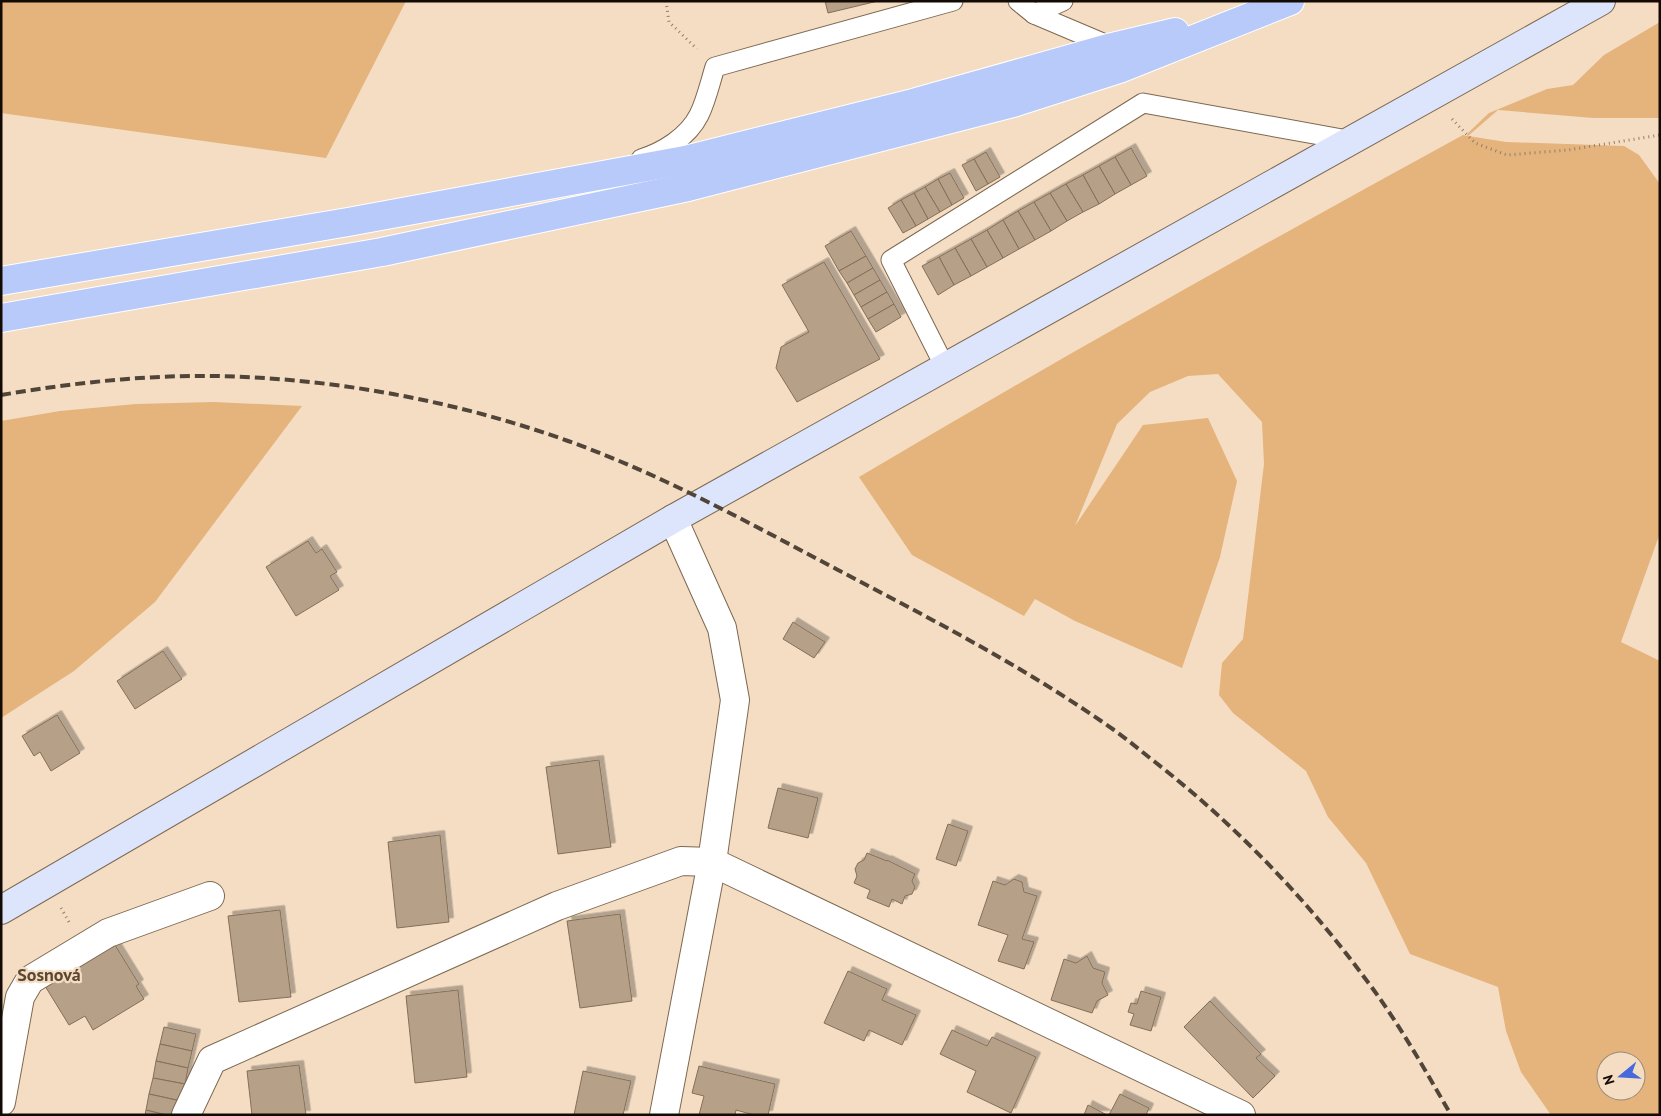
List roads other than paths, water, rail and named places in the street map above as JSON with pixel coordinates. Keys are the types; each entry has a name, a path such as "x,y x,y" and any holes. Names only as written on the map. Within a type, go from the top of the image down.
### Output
{"main road":[{"path":"1,281 338,224 685,160 913,103 1112,47 1282,4"},
{"path":"1,318 382,252 688,186 1013,103 1119,69 1282,4"}],"street":[{"path":"1,910 673,519 1601,1"},
{"path":"664,1115 712,862 735,700 722,628 673,519"},
{"path":"186,1115 212,1060 557,906 681,861 712,862 1241,1115"},
{"path":"1,1102 20,997 30,980 108,933 210,896"}],"lane":[{"path":"567,182 656,154 668,147 690,128 699,116 715,68 953,1"},
{"path":"1018,1 1034,14 1112,47"},
{"path":"1034,14 1064,1"},
{"path":"945,367 890,260 1143,103 1353,141"}],"railway":[{"path":"1,395 108,381 188,376 304,381 349,387 439,403 526,427 603,454 706,501 910,608 1048,686 1114,730 1184,786 1213,810 1267,862 1341,947 1399,1027 1451,1115"}],"district":[{"name":"Sosnová","path":"49,975"}]}
